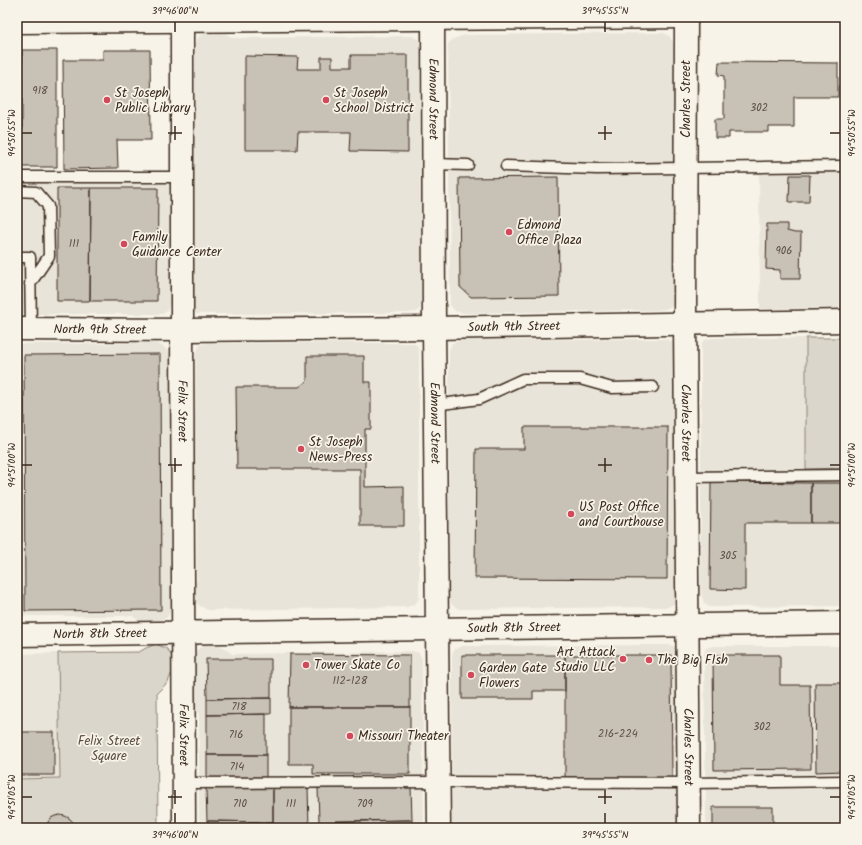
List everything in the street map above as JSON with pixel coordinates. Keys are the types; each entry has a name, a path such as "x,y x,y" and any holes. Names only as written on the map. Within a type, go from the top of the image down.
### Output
{"main road":[{"path":"17,22 182,19 687,17"},
{"name":"Charles Street","path":"687,17 685,323 689,828"},
{"name":"Edmond Street","path":"433,18 434,328 439,828"},
{"name":"Felix Street","path":"182,19 184,828"},
{"name":"South 9th Street","path":"182,330 434,328 845,321"},
{"name":"North 9th Street","path":"24,330 182,330"},
{"name":"South 8th Street","path":"183,633 845,623"},
{"name":"North 8th Street","path":"17,635 183,633"}],"lane":[{"path":"433,164 468,165"},
{"path":"506,166 598,169 845,166"},
{"path":"17,177 182,177"},
{"path":"17,191 36,192 48,206 49,256 30,284"},
{"path":"17,257 30,257 30,284 24,330"},
{"path":"435,404 479,399 523,379 580,379 612,388 653,387"},
{"path":"687,477 845,476"},
{"path":"184,783 438,782 689,784 845,781"}],"shaded area":[{"path":"217,30 224,32 232,38 412,36 418,39 420,45 421,299 420,309 416,312 197,314 191,310 195,187 195,43 199,36 207,32"},
{"path":"664,33 669,36 674,43 676,299 672,306 665,309 656,310 464,313 455,311 450,305 448,44 453,39 465,35"},
{"path":"845,172 845,308 760,309 759,173"},
{"path":"17,181 169,181 174,185 175,215 170,259 170,303 167,311 162,314 17,314"},
{"path":"712,338 806,338 806,480 845,481 845,606 709,607 704,603 701,594 701,345 704,340"},
{"path":"666,339 673,342 677,350 679,595 675,603 668,607 459,609 452,605 449,597 449,350 452,343 462,340"},
{"path":"157,343 164,347 169,353 170,361 170,613 166,618 159,620 140,621 132,616 17,616 17,344"},
{"path":"208,343 412,343 418,346 419,598 415,604 407,607 208,610 194,601 192,585 197,580 197,510 191,502 191,423 195,417 196,353 200,345"},
{"path":"213,644 222,646 232,654 413,651 419,653 422,659 424,828 199,828 199,714 192,705 193,659 196,651 203,645"},
{"path":"463,646 674,646 678,650 680,828 452,828 452,655 455,649"},
{"path":"714,646 845,646 845,828 706,828 704,654 706,648"},
{"path":"58,653 60,778 17,779 17,654"}],"green space":[{"path":"806,338 845,338 845,468 806,469"},
{"name":"Felix Street Square","path":"156,644 167,649 173,658 172,672 168,682 157,693 158,828 17,828 17,779 60,778 58,653 139,652"}],"building":[{"path":"22,50 57,50 57,167 17,167 17,131 22,131"},
{"name":"St Joseph Public Library","path":"103,50 150,50 151,140 117,140 118,168 64,169 63,60 103,60"},
{"name":"St Joseph School District","path":"351,55 408,55 408,152 350,151 351,132 298,132 297,150 245,150 245,56 298,57 297,69 321,69 321,57 332,57 332,67 351,67"},
{"path":"719,62 838,63 838,97 794,97 794,127 769,127 769,132 729,132 729,138 715,138 715,119 724,119 724,76 718,75"},
{"path":"790,175 810,175 809,202 789,202"},
{"name":"Edmond Office Plaza","path":"558,177 559,296 471,297 460,287 459,178"},
{"path":"57,188 91,188 90,301 57,301"},
{"name":"Family Guidance Center","path":"91,188 158,188 157,301 90,301"},
{"path":"767,224 787,224 787,231 801,233 800,279 780,279 780,270 766,269"},
{"path":"160,354 161,610 25,611 24,355"},
{"name":"St Joseph News-Press","path":"307,356 364,356 364,382 371,382 371,429 365,429 365,487 404,486 404,526 360,526 360,469 237,469 236,387 299,387 307,381"},
{"name":"US Post Office and Courthouse","path":"524,427 668,427 667,579 475,578 476,449 524,449"},
{"path":"711,482 811,483 811,523 745,523 745,590 710,589"},
{"path":"811,483 845,483 845,523 811,523"},
{"path":"290,654 410,655 410,707 289,707"},
{"path":"462,655 565,655 565,691 533,691 533,699 462,699"},
{"path":"565,655 671,655 672,778 565,779"},
{"path":"713,655 780,655 780,685 810,685 811,769 714,770"},
{"path":"206,659 271,659 271,698 207,699"},
{"path":"815,683 845,683 845,771 816,772"},
{"path":"271,698 271,714 207,715 207,699"},
{"name":"Missouri Theater","path":"289,707 410,707 410,774 313,774 313,764 289,764"},
{"path":"266,714 266,755 207,755 207,715"},
{"path":"17,732 54,732 54,775 17,775"},
{"path":"207,755 266,755 266,778 207,778"},
{"path":"308,786 309,828 273,828 273,787"},
{"path":"411,786 412,820 319,822 318,787"},
{"path":"273,787 273,822 207,821 206,788"},
{"path":"713,807 773,807 773,828 713,828"},
{"path":"60,815 69,818 73,822 75,828 46,828 51,818"},
{"path":"412,820 412,828 335,828 335,821"},
{"path":"207,821 273,822 273,828 207,828"}],"place":[{"name":"St Joseph Public Library","path":"107,100"},
{"name":"St Joseph School District","path":"326,100"},
{"name":"Edmond Office Plaza","path":"509,232"},
{"name":"Family Guidance Center","path":"124,244"},
{"name":"St Joseph News-Press","path":"301,449"},
{"name":"US Post Office and Courthouse","path":"571,514"},
{"name":"Art Attack Studio LLC","path":"623,659"},
{"name":"The Big FIsh","path":"649,660"},
{"name":"Tower Skate Co","path":"306,665"},
{"name":"Garden Gate Flowers","path":"471,675"},
{"name":"Missouri Theater","path":"350,736"}]}
